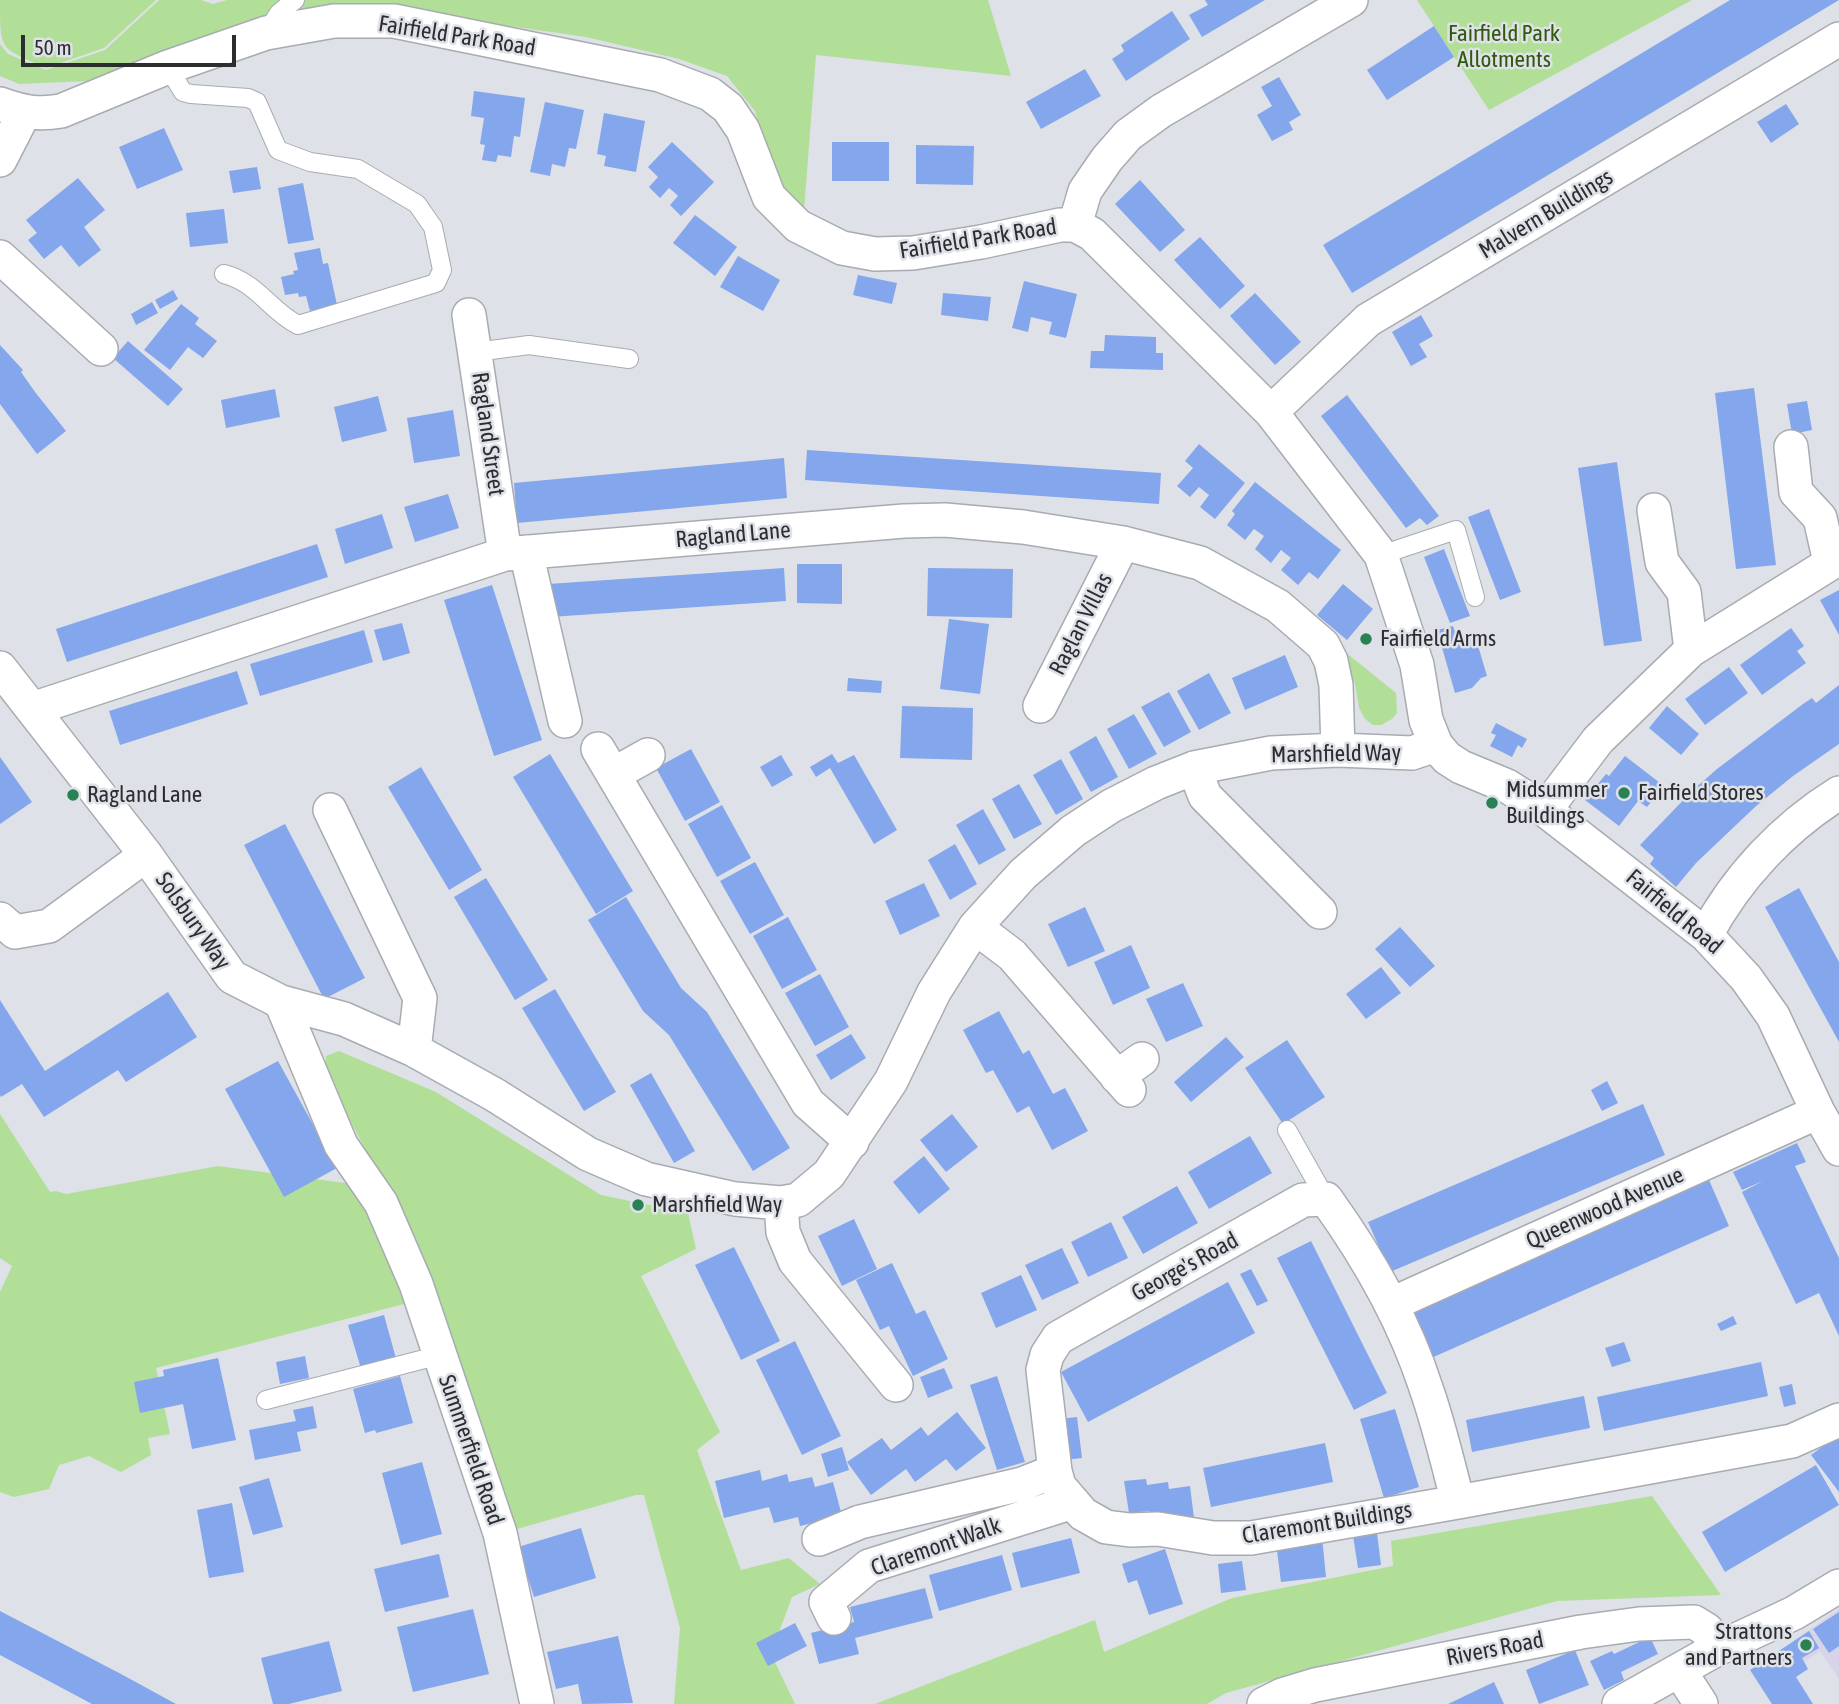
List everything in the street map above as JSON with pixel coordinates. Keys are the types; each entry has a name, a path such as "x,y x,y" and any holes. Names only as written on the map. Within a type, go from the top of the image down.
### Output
{"street":[{"path":"1075,225 1085,191 1128,135 1161,111 1351,0"},
{"name":"Fairfield Park Road","path":"12,108 43,114 61,111 168,67 266,33 334,22 394,21 660,75 710,94 729,108 743,130 769,197 798,226 842,248 875,254 913,253 1060,225 1075,225 1091,234 1271,412 1381,555 1417,665 1426,720 1436,745"},
{"name":"Malvern Buildings","path":"1271,412 1368,320 1839,39"},
{"path":"0,160 12,108"},
{"path":"0,257 102,349"},
{"name":"Ragland Street","path":"469,316 516,553 565,721"},
{"path":"1545,810 1598,740 1691,650 1835,560 1820,518 1796,492 1791,447"},
{"path":"1654,510 1662,562 1685,592 1691,650"},
{"name":"Ragland Lane","path":"32,709 516,553 931,520 1023,527 1123,543 1200,563 1278,606 1323,645 1331,661 1336,685 1338,750"},
{"name":"Raglan Villas","path":"1040,706 1123,543"},
{"name":"Solsbury Way","path":"0,668 146,855 232,977 281,1002"},
{"name":"Marshfield Way","path":"281,1002 344,1019 414,1050 495,1095 588,1154 646,1179 735,1199 781,1203 798,1200 829,1174 852,1142 891,1081 934,992 975,927 1023,874 1073,831 1111,806 1156,783 1194,768 1271,753 1338,750 1412,753 1436,745"},
{"name":"Fairfield Road","path":"1436,745 1447,758 1461,767 1507,786 1545,810 1706,935 1746,978 1773,1016 1818,1112 1839,1149"},
{"path":"648,755 606,762 808,1103 852,1142"},
{"path":"1194,768 1205,796 1320,912"},
{"path":"1706,935 1722,905 1778,841 1836,801"},
{"path":"330,810 420,998 414,1050"},
{"name":"Solsbury Way","path":"0,919 15,932 50,926 146,855"},
{"path":"975,927 1012,955 1129,1075"},
{"name":"Summerfield Road","path":"281,1002 341,1144 381,1203 416,1284 500,1533 537,1704"},
{"name":"Queenwood Avenue","path":"1392,1304 1818,1112"},
{"path":"1326,1199 1338,1213 1392,1304 1426,1386 1458,1502"},
{"name":"George's Road","path":"1055,1471 1043,1370 1047,1354 1058,1338 1303,1200 1326,1199"},
{"path":"781,1203 783,1232 795,1261 896,1385"},
{"name":"Claremont Buildings","path":"1055,1471 1059,1486 1083,1514 1105,1527 1158,1529 1213,1538 1251,1538 1792,1441 1839,1420"},
{"name":"Claremont Walk","path":"819,1539 860,1522 1022,1484 1055,1471"},
{"name":"Claremont Walk","path":"834,1618 826,1602 869,1566 1073,1502"},
{"path":"1619,1704 1715,1650 1794,1613 1839,1586"},
{"name":"Rivers Road","path":"1264,1704 1282,1695 1315,1685 1581,1632 1639,1624 1694,1622 1707,1630 1715,1650"},
{"path":"1679,1670 1701,1704"}],"lane":[{"path":"266,33 279,13 295,0"},
{"path":"168,67 183,92 248,98 257,102 278,150 310,162 358,169 417,204 433,227 442,270 436,284 298,325 284,318 261,294 240,278 225,274"},
{"path":"476,352 529,345 629,359"},
{"path":"1381,555 1456,530 1475,597"},
{"path":"1287,1130 1326,1199"},
{"path":"266,1400 440,1356"}],"shaded area":[{"path":"1839,1609 1839,1679 1820,1651 1804,1662 1792,1642"}],"green space":[{"path":"0,0 156,0 104,48 46,68 19,56 6,46 2,39"},
{"path":"159,0 201,0 213,4 227,0 988,0 1011,76 816,55 804,210 774,182 755,111 727,76 679,59 586,37 396,10 343,12 256,19 89,81 19,84 0,76 0,44 8,54 46,70 105,50"},
{"name":"Fairfield Park Allotments","path":"1417,0 1692,0 1489,110"},
{"path":"1344,651 1396,693 1397,713 1392,719 1381,725 1373,725 1365,719 1359,708 1355,684 1343,662"},
{"path":"339,1051 436,1092 601,1195 688,1213 696,1249 641,1276 720,1432 697,1450 741,1570 789,1558 820,1584 792,1597 771,1654 795,1704 674,1704 680,1628 644,1495 510,1531 406,1225 325,1074 326,1056"},
{"path":"0,1114 50,1192 66,1194 218,1166 345,1183 376,1216 412,1302 156,1368 170,1434 148,1438 151,1455 121,1472 89,1456 59,1465 49,1489 14,1497 0,1492 0,1292 12,1266 0,1258"},
{"path":"1652,1496 1721,1595 1557,1601 1226,1693 1207,1704 875,1704 1095,1620 1104,1652 1232,1598 1393,1566 1391,1541"}],"building":[{"path":"1205,0 1265,0 1202,37 1189,15 1208,5"},
{"path":"1730,0 1839,0 1352,293 1323,245"},
{"path":"1172,11 1190,39 1126,81 1112,59 1124,51 1121,45"},
{"path":"1434,26 1454,57 1387,100 1367,70"},
{"path":"1085,69 1101,96 1041,129 1026,102"},
{"path":"1279,77 1301,115 1289,122 1293,130 1272,141 1257,115 1272,106 1261,87"},
{"path":"474,91 525,98 520,137 514,136 511,157 498,155 496,162 482,160 485,145 480,144 484,118 471,116"},
{"path":"545,102 584,110 576,149 569,148 565,167 552,164 550,176 530,172"},
{"path":"1786,104 1799,124 1771,143 1757,122"},
{"path":"604,113 645,121 636,172 604,166 606,156 597,154"},
{"path":"164,128 183,170 137,189 119,147"},
{"path":"672,142 714,182 681,216 670,205 678,196 674,192 669,188 660,198 649,187 658,177 648,167"},
{"path":"832,142 889,142 889,181 832,181"},
{"path":"916,145 974,146 973,185 916,184"},
{"path":"257,167 261,189 233,193 229,171"},
{"path":"78,178 105,210 84,227 101,250 79,267 61,245 44,259 28,240 37,233 26,220"},
{"path":"1140,180 1185,230 1160,252 1115,204"},
{"path":"303,183 314,240 288,244 278,188"},
{"path":"224,209 228,243 190,247 186,213"},
{"path":"695,215 737,247 715,276 673,243"},
{"path":"1200,237 1245,286 1220,309 1174,260"},
{"path":"320,248 323,264 328,263 337,305 310,311 306,296 299,297 298,293 285,295 281,277 294,274 293,271 298,270 294,253"},
{"path":"738,256 780,280 763,311 720,287"},
{"path":"858,275 897,283 892,304 853,295"},
{"path":"1024,281 1077,294 1066,338 1049,334 1052,322 1031,317 1028,332 1012,328"},
{"path":"173,290 178,299 160,309 155,300"},
{"path":"943,293 991,297 988,321 941,315"},
{"path":"1255,293 1301,342 1275,365 1230,316"},
{"path":"152,302 158,313 136,325 131,314"},
{"path":"181,304 199,318 195,324 217,341 203,358 188,347 170,370 144,350"},
{"path":"1421,315 1433,336 1419,344 1427,357 1411,366 1392,332"},
{"path":"1105,335 1156,337 1156,353 1163,353 1163,370 1090,368 1091,351 1104,351"},
{"path":"128,341 183,389 168,406 113,358"},
{"path":"0,345 23,370 21,372 35,392 66,431 37,454 0,404"},
{"path":"1754,388 1776,565 1736,569 1715,393"},
{"path":"275,389 280,417 226,428 221,400"},
{"path":"1347,395 1439,516 1427,525 1420,518 1406,528 1321,416"},
{"path":"378,396 387,431 342,442 334,407"},
{"path":"1807,401 1812,430 1792,434 1787,404"},
{"path":"453,410 460,456 414,463 407,418"},
{"path":"1199,444 1245,483 1215,519 1200,507 1209,495 1199,487 1190,497 1177,486 1193,468 1185,461"},
{"path":"807,450 1161,473 1159,504 805,480"},
{"path":"784,458 787,498 517,523 514,483"},
{"path":"1617,462 1642,641 1604,646 1578,468"},
{"path":"1255,482 1341,550 1318,579 1309,572 1298,585 1281,570 1291,558 1281,550 1271,563 1255,549 1264,536 1254,529 1245,540 1227,525 1235,514 1232,511"},
{"path":"448,494 459,528 415,542 404,507"},
{"path":"1489,509 1521,592 1500,600 1468,517"},
{"path":"382,514 393,548 345,564 335,529"},
{"path":"317,544 328,577 67,662 56,629"},
{"path":"1444,549 1470,616 1450,623 1424,557"},
{"path":"797,564 842,564 842,604 797,603"},
{"path":"784,568 786,601 550,617 548,584"},
{"path":"928,568 1013,569 1012,618 927,616"},
{"path":"1343,584 1373,609 1347,640 1317,615"},
{"path":"492,585 542,740 494,756 444,600"},
{"path":"1839,590 1839,635 1820,600"},
{"path":"949,619 989,624 980,694 940,689"},
{"path":"402,623 410,653 383,661 374,630"},
{"path":"1453,626 1457,638 1474,632 1487,676 1481,678 1472,688 1455,693 1437,630"},
{"path":"1791,628 1804,646 1797,651 1806,663 1762,695 1740,665"},
{"path":"364,630 373,662 260,696 250,664"},
{"path":"1285,655 1298,687 1245,710 1232,678"},
{"path":"1729,667 1748,693 1705,725 1685,699"},
{"path":"237,671 248,704 120,745 109,711"},
{"path":"1209,673 1231,713 1199,730 1177,691"},
{"path":"848,678 882,681 881,693 847,691"},
{"path":"1839,685 1839,744 1755,807 1696,863 1676,887 1650,864 1654,858 1640,845 1693,790 1803,704 1812,698 1816,703"},
{"path":"1169,692 1191,732 1164,747 1141,707"},
{"path":"902,706 973,708 972,760 900,758"},
{"path":"1667,706 1699,734 1681,755 1649,728"},
{"path":"1134,714 1157,754 1129,769 1107,729"},
{"path":"1496,723 1527,739 1522,748 1518,745 1512,757 1490,746 1496,735 1491,733"},
{"path":"1096,736 1118,777 1091,792 1069,752"},
{"path":"691,749 720,802 685,821 656,768"},
{"path":"550,754 633,891 596,914 513,777"},
{"path":"832,754 838,763 854,755 897,830 874,844 830,768 816,777 810,767"},
{"path":"781,755 793,775 772,787 760,767"},
{"name":"Fairfield Stores","path":"1625,756 1664,786 1647,807 1638,801 1619,826 1585,800"},
{"path":"0,757 32,802 0,824"},
{"path":"1061,759 1083,799 1056,815 1033,775"},
{"path":"421,767 482,870 449,890 388,787"},
{"path":"1019,784 1042,824 1014,839 992,799"},
{"path":"722,805 751,858 717,877 688,824"},
{"path":"983,809 1006,850 979,865 956,825"},
{"path":"285,824 365,978 324,999 244,845"},
{"path":"955,844 977,884 950,900 928,860"},
{"path":"755,862 784,915 750,934 720,881"},
{"path":"486,878 548,980 515,1000 454,897"},
{"path":"924,883 940,916 900,935 885,901"},
{"path":"1799,888 1839,962 1839,1042 1765,907"},
{"path":"626,897 681,988 707,1012 790,1148 753,1171 669,1035 643,1011 588,920"},
{"path":"1085,907 1105,951 1068,967 1048,924"},
{"path":"788,917 817,970 782,989 753,936"},
{"path":"1400,927 1435,966 1410,987 1375,949"},
{"path":"1131,945 1150,988 1113,1005 1094,962"},
{"path":"1381,967 1401,993 1366,1019 1346,994"},
{"path":"820,974 849,1027 815,1046 785,993"},
{"path":"1183,983 1203,1026 1166,1042 1146,999"},
{"path":"555,989 616,1092 584,1111 522,1008"},
{"path":"168,992 197,1037 126,1082 118,1070 44,1117 22,1084 1,1097 0,1000 45,1071"},
{"path":"999,1011 1023,1054 1029,1050 1053,1094 1065,1088 1088,1131 1052,1150 1029,1106 1017,1113 993,1070 986,1073 963,1030"},
{"path":"851,1034 866,1058 831,1080 816,1055"},
{"path":"1226,1037 1244,1057 1191,1102 1174,1082"},
{"path":"1287,1040 1325,1097 1283,1124 1245,1068"},
{"path":"278,1061 337,1168 284,1197 225,1089"},
{"path":"651,1073 695,1151 674,1163 630,1085"},
{"path":"1607,1081 1618,1103 1602,1111 1591,1090"},
{"path":"1643,1104 1665,1155 1390,1272 1368,1222"},
{"path":"952,1114 978,1147 946,1172 920,1140"},
{"path":"1250,1136 1272,1173 1209,1209 1188,1172"},
{"path":"1797,1143 1806,1162 1795,1166 1839,1258 1839,1336 1819,1293 1796,1304 1742,1192 1763,1181 1742,1190 1733,1172"},
{"path":"924,1156 950,1189 919,1214 893,1182"},
{"path":"1709,1180 1729,1226 1429,1359 1409,1313"},
{"path":"1177,1186 1198,1223 1143,1254 1122,1217"},
{"path":"854,1219 877,1269 842,1286 818,1236"},
{"path":"1111,1222 1128,1258 1088,1277 1071,1242"},
{"path":"1311,1241 1387,1393 1354,1410 1277,1258"},
{"path":"734,1247 780,1341 741,1360 695,1265"},
{"path":"1062,1248 1079,1283 1042,1300 1025,1265"},
{"path":"892,1263 916,1314 925,1310 948,1359 913,1376 889,1326 880,1330 856,1280"},
{"path":"1251,1269 1268,1301 1257,1306 1240,1274"},
{"path":"1021,1275 1037,1310 996,1328 981,1293"},
{"path":"1228,1282 1255,1333 1088,1422 1061,1372"},
{"path":"384,1315 397,1362 362,1372 348,1325"},
{"path":"1733,1316 1737,1324 1721,1331 1717,1324"},
{"path":"795,1341 841,1436 802,1455 756,1360"},
{"path":"1624,1342 1631,1361 1612,1367 1605,1348"},
{"path":"305,1356 309,1378 280,1384 276,1362"},
{"path":"218,1358 236,1440 192,1449 183,1404 140,1413 134,1382 164,1376 163,1370"},
{"path":"1761,1362 1768,1396 1604,1431 1597,1397"},
{"path":"944,1368 953,1388 928,1398 920,1377"},
{"path":"400,1376 413,1423 376,1433 375,1430 365,1433 353,1389"},
{"path":"997,1376 1025,1462 997,1470 970,1385"},
{"path":"1792,1384 1796,1404 1784,1407 1779,1387"},
{"path":"1584,1396 1590,1428 1472,1452 1466,1420"},
{"path":"313,1406 317,1428 297,1432 301,1451 255,1460 249,1430 296,1421 293,1410"},
{"path":"1395,1409 1419,1487 1384,1498 1360,1419"},
{"path":"957,1412 986,1448 956,1471 946,1459 915,1482 906,1469 871,1495 847,1462 882,1438 891,1450 921,1427 928,1436"},
{"path":"1077,1417 1082,1458 1064,1460 1059,1419"},
{"path":"1837,1436 1839,1439 1839,1492 1811,1455"},
{"path":"1325,1443 1333,1482 1211,1507 1203,1468"},
{"path":"842,1447 849,1470 828,1477 821,1454"},
{"path":"422,1462 442,1534 401,1545 382,1473"},
{"path":"1816,1465 1839,1505 1725,1572 1702,1532"},
{"path":"760,1470 762,1481 787,1474 789,1482 812,1477 815,1487 833,1482 842,1516 800,1526 798,1517 774,1523 769,1507 724,1518 715,1481"},
{"path":"269,1478 283,1527 253,1535 239,1487"},
{"path":"1146,1479 1147,1485 1168,1482 1169,1489 1190,1486 1194,1518 1173,1521 1172,1514 1151,1517 1150,1511 1129,1513 1124,1481"},
{"path":"232,1503 244,1572 209,1578 197,1510"},
{"path":"1376,1525 1381,1565 1358,1568 1352,1529"},
{"path":"581,1528 596,1578 534,1597 518,1547"},
{"path":"1322,1537 1326,1577 1281,1582 1276,1543"},
{"path":"1071,1538 1080,1573 1021,1588 1012,1553"},
{"path":"1165,1549 1183,1604 1149,1615 1137,1580 1128,1583 1122,1564"},
{"path":"439,1554 449,1597 385,1612 374,1569"},
{"path":"1002,1555 1012,1590 939,1611 929,1575"},
{"path":"1242,1561 1246,1590 1221,1593 1218,1564"},
{"path":"925,1588 933,1618 855,1638 859,1654 819,1664 811,1633 854,1622 850,1607"},
{"path":"473,1609 489,1674 413,1692 397,1627"},
{"path":"0,1611 176,1704 92,1704 0,1655"},
{"path":"1839,1612 1839,1646 1829,1653 1813,1629"},
{"path":"795,1623 807,1646 768,1666 756,1643"},
{"path":"1809,1631 1819,1648 1802,1658 1808,1669 1796,1677 1813,1704 1772,1704 1750,1670"},
{"path":"618,1636 633,1703 582,1704 578,1684 556,1689 547,1652"},
{"path":"1650,1637 1658,1654 1621,1672 1624,1680 1604,1690 1590,1661 1612,1651 1614,1654"},
{"path":"329,1641 342,1691 289,1704 273,1704 261,1658"},
{"path":"1575,1650 1589,1685 1539,1704 1526,1670"},
{"path":"1494,1682 1504,1704 1448,1704"}],"place":[{"name":"Fairfield Arms","path":"1366,639"},
{"name":"Fairfield Stores","path":"1624,793"},
{"name":"Ragland Lane","path":"73,795"},
{"name":"Midsummer Buildings","path":"1492,803"},
{"name":"Marshfield Way","path":"638,1205"},
{"name":"Strattons and Partners","path":"1806,1645"}]}
